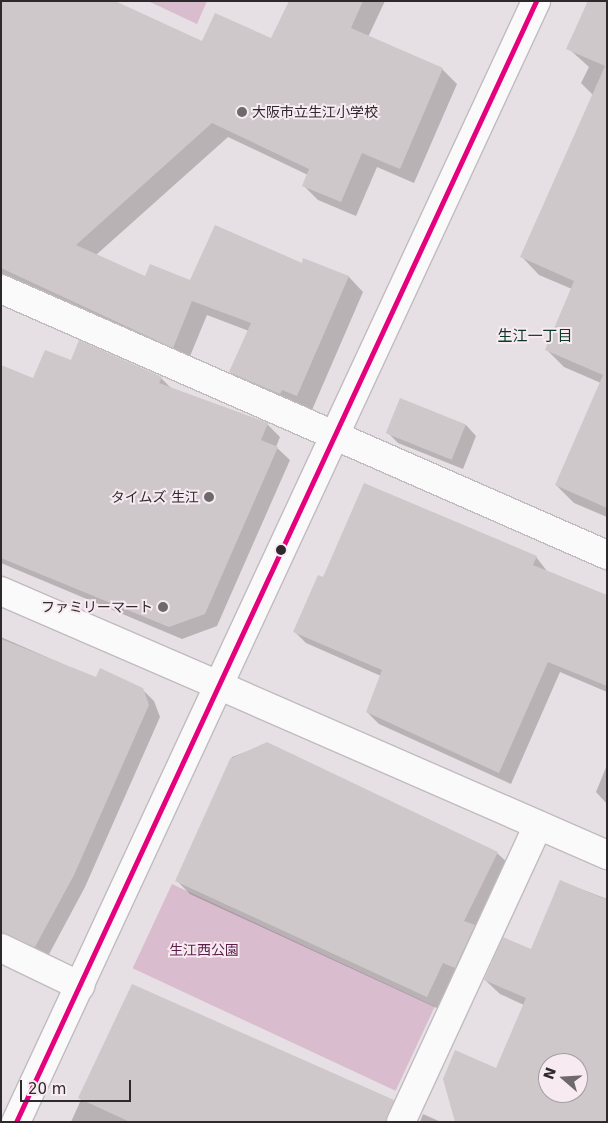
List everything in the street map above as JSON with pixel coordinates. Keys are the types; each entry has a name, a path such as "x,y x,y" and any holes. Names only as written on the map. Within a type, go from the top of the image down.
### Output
{"street":[{"path":"16,1122 536,1"},
{"path":"1,289 607,555"},
{"path":"1,590 607,855"},
{"path":"401,1122 538,825"},
{"path":"1,948 80,986"}],"green space":[{"path":"148,1 207,1 197,24"},
{"name":"生江西公園","path":"172,884 435,1007 396,1091 133,968"}],"building":[{"path":"1,1 115,1 202,41 215,13 271,38 289,1 363,1 351,28 443,68 400,169 362,153 341,202 302,186 309,169 212,123 76,245 145,276 150,264 190,280 215,225 302,263 303,258 349,276 297,396 282,390 280,394 229,372 251,323 192,301 173,348 1,268"},
{"path":"588,1 607,1 607,508 555,485 603,375 545,350 574,281 520,257 605,66 566,49"},
{"path":"79,340 162,377 159,383 268,423 261,440 278,447 205,614 169,627 1,558 1,365 33,378 45,350 71,360"},
{"path":"400,398 466,425 452,460 386,433"},
{"path":"364,483 537,556 533,565 607,595 607,686 548,662 499,773 366,712 382,670 293,632 318,575 323,577"},
{"path":"1,639 96,677 100,668 143,688 149,705 74,875 35,947 1,933"},
{"path":"267,742 498,852 464,921 475,925 455,968 443,963 427,997 175,881 230,759"},
{"path":"560,880 607,900 607,1122 455,1122 443,1079 455,1050 496,1068 526,998 484,980 503,937 531,949"},
{"path":"132,984 394,1100 386,1122 130,1122 78,1098"}],"transit line":[{"path":"16,1122 536,1"}],"place":[{"name":"大阪市立生江小学校","path":"242,112"},
{"name":"タイムズ 生江","path":"209,497"},
{"name":"ファミリーマート","path":"163,607"}],"district":[{"name":"生江一丁目","path":"535,337"}]}
